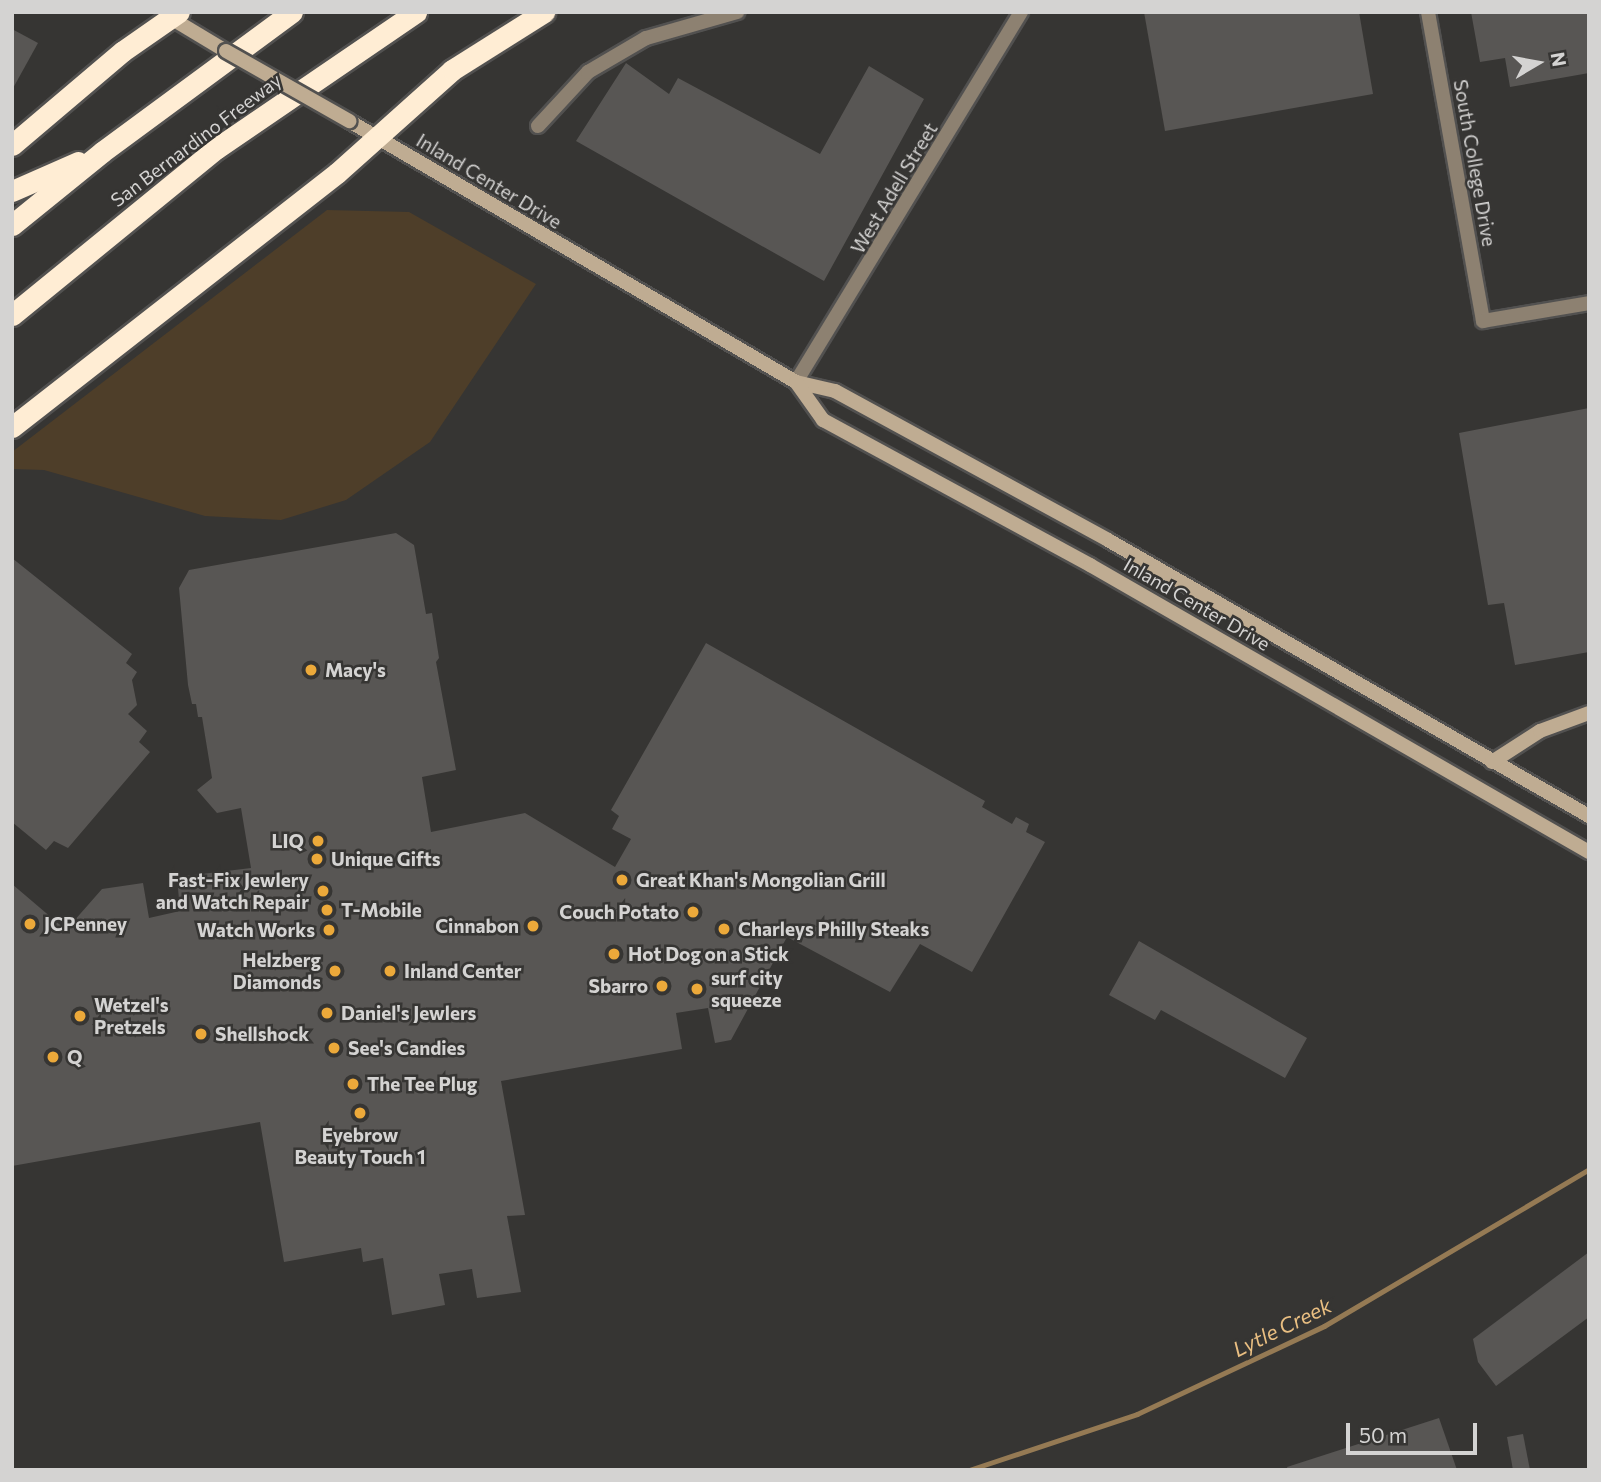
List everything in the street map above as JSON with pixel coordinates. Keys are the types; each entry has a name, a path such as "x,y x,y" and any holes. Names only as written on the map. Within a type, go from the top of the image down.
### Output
{"highway":[{"path":"12,225 102,152 292,12"},
{"name":"San Bernardino Freeway","path":"12,315 217,148 416,12"},
{"path":"12,427 380,138 452,69 544,12"},
{"path":"12,145 171,14"},
{"path":"12,191 102,152"}],"main road":[{"name":"Inland Center Drive","path":"171,14 194,32 796,382 835,391 1108,540 1589,816"},
{"name":"Inland Center Drive","path":"796,382 823,420 1090,565 1589,852"},
{"path":"1492,762 1540,730 1589,713"}],"street":[{"path":"538,126 588,72 646,38 737,12"},
{"name":"West Adell Street","path":"796,382 1021,12"},
{"name":"South College Drive","path":"1428,12 1483,321 1589,303"}],"shaded area":[{"path":"327,210 409,212 536,284 430,442 346,500 281,520 205,516 44,470 12,469 12,452"}],"building":[{"path":"1144,12 1359,12 1373,94 1165,131"},
{"path":"1471,12 1589,12 1589,73 1510,87 1505,58 1480,62"},
{"path":"12,29 38,43 12,90"},
{"path":"626,63 669,94 678,78 820,154 869,66 924,99 824,281 576,141"},
{"path":"1589,408 1589,652 1515,665 1504,603 1488,605 1459,433"},
{"path":"396,533 414,545 426,614 432,613 439,658 436,662 456,770 422,777 431,832 525,813 615,867 631,839 612,829 619,816 611,810 706,643 985,801 982,807 1012,824 1016,817 1029,824 1026,832 1045,842 972,972 920,944 890,992 787,937 731,1040 715,1043 708,1008 676,1013 682,1049 501,1081 525,1215 507,1216 521,1292 477,1298 472,1269 439,1274 445,1305 392,1315 383,1258 363,1262 361,1248 284,1262 260,1122 12,1166 12,884 66,930 102,889 143,883 149,918 180,911 177,877 251,868 241,808 217,813 197,790 212,778 202,717 198,717 196,704 192,704 188,685 179,588 189,570"},
{"path":"12,558 132,654 126,663 137,672 132,680 137,705 128,714 147,731 139,742 150,752 68,848 54,841 46,850 12,822"},
{"path":"1139,941 1307,1038 1285,1078 1161,1010 1155,1020 1109,995"},
{"path":"1589,1252 1589,1317 1496,1386 1478,1362 1473,1339"},
{"path":"1439,1418 1457,1470 1288,1470 1287,1467"},
{"path":"1523,1434 1530,1470 1513,1470 1507,1437"}],"waterway":[{"name":"Lytle Creek","path":"969,1470 1137,1414 1324,1326 1589,1169"}],"place":[{"name":"Macy's","path":"311,670"},
{"name":"LIQ","path":"318,841"},
{"name":"Unique Gifts","path":"317,859"},
{"name":"Great Khan's Mongolian Grill","path":"622,880"},
{"name":"Fast-Fix Jewlery and Watch Repair","path":"323,891"},
{"name":"T-Mobile","path":"327,910"},
{"name":"Couch Potato","path":"693,912"},
{"name":"JCPenney","path":"30,924"},
{"name":"Cinnabon","path":"533,926"},
{"name":"Charleys Philly Steaks","path":"724,929"},
{"name":"Watch Works","path":"329,930"},
{"name":"Hot Dog on a Stick","path":"614,954"},
{"name":"Helzberg Diamonds","path":"335,971"},
{"name":"Inland Center","path":"390,971"},
{"name":"Sbarro","path":"662,986"},
{"name":"surf city squeeze","path":"697,989"},
{"name":"Daniel's Jewlers","path":"327,1013"},
{"name":"Wetzel's Pretzels","path":"80,1016"},
{"name":"Shellshock","path":"201,1034"},
{"name":"See's Candies","path":"334,1048"},
{"name":"Q","path":"53,1057"},
{"name":"The Tee Plug","path":"353,1084"},
{"name":"Eyebrow Beauty Touch 1","path":"360,1113"}]}
